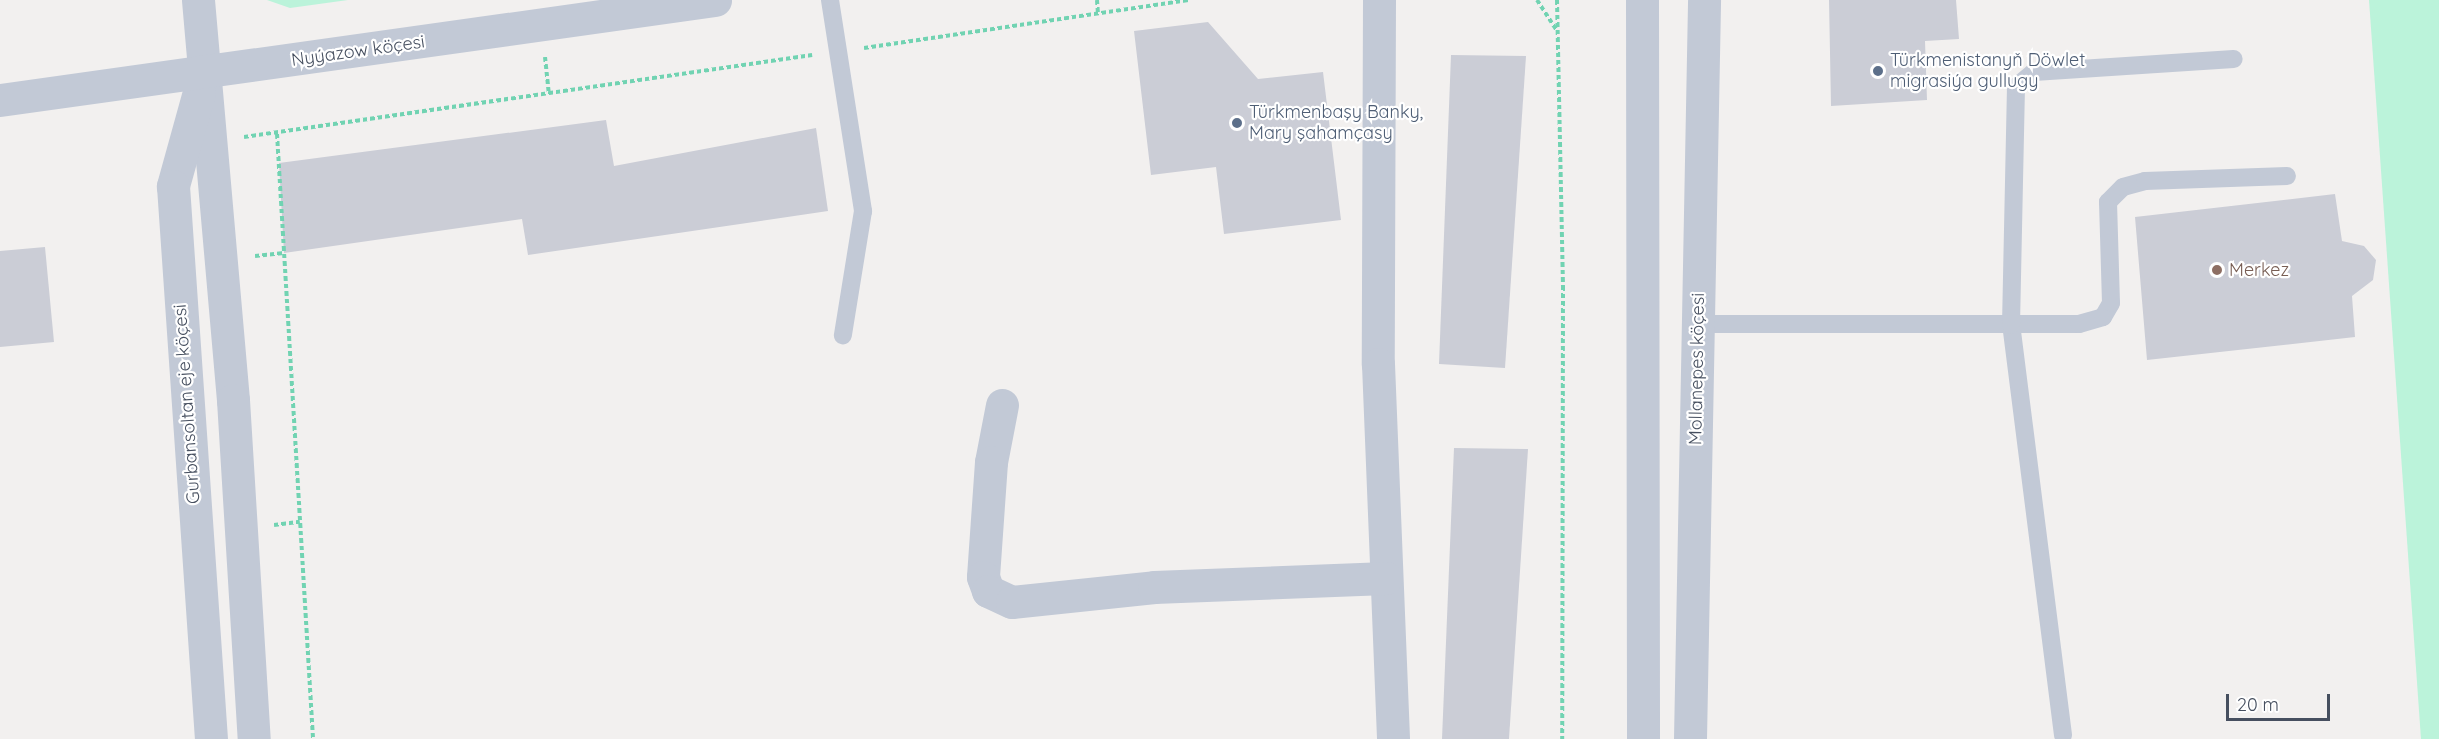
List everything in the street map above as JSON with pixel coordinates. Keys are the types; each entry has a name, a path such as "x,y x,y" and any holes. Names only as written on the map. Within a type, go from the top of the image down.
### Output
{"street":[{"name":"Gurbansoltan eje köçesi","path":"198,0 233,400 254,739"},
{"name":"Nyýazow köçesi","path":"0,100 715,0"},
{"path":"1379,0 1378,364 1393,739"},
{"path":"1642,0 1643,739"},
{"name":"Mollanepes köçesi","path":"1690,739 1704,0"},
{"name":"Gurbansoltan eje köçesi","path":"204,73 172,186 211,739"},
{"path":"1002,405 991,462 983,577 988,591 1012,602 1154,587 1386,578"}],"lane":[{"path":"830,0 863,211 843,335"},
{"path":"2063,735 2011,325 2016,87 2034,72 2234,59"},
{"path":"1698,324 2079,324 2103,317 2110,303 2108,202 2123,187 2145,181 2287,176"}],"path":[{"path":"1097,0 1098,13"},
{"path":"210,141 277,134 1188,0"},
{"path":"1537,0 1556,29"},
{"path":"1557,0 1563,286 1562,739"},
{"path":"277,134 314,739"}],"green space":[{"path":"267,0 348,0 290,8"},
{"path":"2369,0 2439,0 2439,739 2421,739"}],"building":[{"name":"Türkmenistanyň Döwlet migrasiýa gullugy","path":"1829,0 1956,0 1959,39 1925,41 1927,100 1831,106"},
{"name":"Türkmenbaşy Banky, Mary şahamçasy","path":"1208,22 1258,79 1323,72 1341,220 1224,234 1216,167 1151,175 1134,31"},
{"path":"1451,55 1526,56 1505,368 1439,364"},
{"path":"606,120 614,166 816,128 828,211 528,255 522,219 284,253 279,163"},
{"path":"2335,194 2342,241 2364,246 2376,260 2373,280 2352,296 2355,337 2147,360 2135,217"},
{"path":"45,247 54,342 0,347 0,251"},
{"path":"1454,448 1528,449 1509,739 1442,739"}],"place":[{"name":"Türkmenistanyň Döwlet migrasiýa gullugy","path":"1878,71"},
{"name":"Türkmenbaşy Banky, Mary şahamçasy","path":"1237,123"},
{"name":"Merkez","path":"2217,270"}]}
